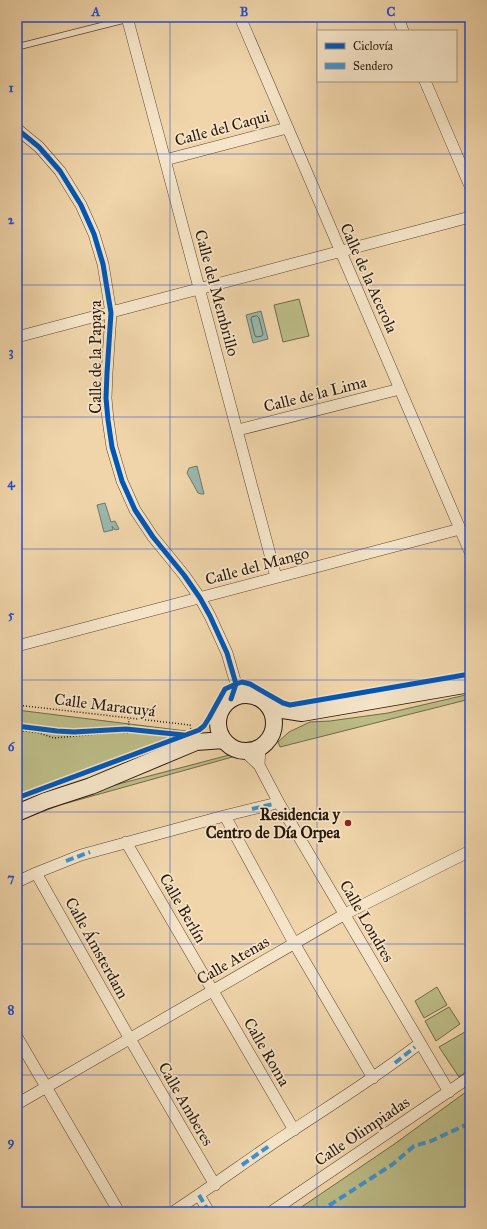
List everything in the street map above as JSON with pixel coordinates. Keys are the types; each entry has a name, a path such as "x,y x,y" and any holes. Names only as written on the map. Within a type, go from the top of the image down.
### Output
{"main road":[{"path":"270,708 302,713 470,684"},
{"path":"244,695 254,696 262,700 270,708 273,730 268,741 260,747 244,751 236,749 228,745 221,735 218,722 220,714 222,709 232,699 244,695"},
{"path":"273,730 302,713"},
{"path":"17,813 45,801 91,786 218,722"},
{"path":"192,736 224,740"}],"street":[{"name":"Calle de la Acerola","path":"240,17 470,552"},
{"path":"398,17 404,30"},
{"name":"Calle del Membrillo","path":"128,18 276,577"},
{"path":"425,82 470,186"},
{"name":"Calle del Caqui","path":"165,160 287,128"},
{"name":"Calle de la Papaya","path":"17,129 39,147 60,171 80,205 94,234 103,264 111,312 106,398 112,447 122,481 135,510 153,537 184,575 200,598 227,653 236,684"},
{"path":"17,337 470,217"},
{"name":"Calle de la Lima","path":"238,430 400,390"},
{"name":"Calle del Mango","path":"17,646 460,528"},
{"path":"232,699 236,684 254,696"},
{"path":"259,765 260,747"},
{"name":"Calle Londres","path":"244,751 259,765 279,803 449,1092"},
{"path":"17,882 86,854 126,842 273,804"},
{"path":"225,816 294,943 374,1078"},
{"name":"Calle Berlín","path":"126,842 213,990"},
{"name":"Calle Atenas","path":"17,1104 345,914 470,851"},
{"name":"Calle Ámsterdam","path":"36,873 130,1039"},
{"name":"Calle Roma","path":"213,990 294,1130"},
{"path":"17,1037 119,1212"},
{"name":"Calle Amberes","path":"130,1039 215,1185"},
{"path":"173,1212 215,1185 269,1146 374,1078 415,1048"},
{"name":"Calle Olimpiadas","path":"271,1212 470,1077"},
{"path":"199,1195 209,1212"}],"lane":[{"path":"17,47 128,18"}],"path":[{"path":"18,728 21,706"},
{"path":"18,728 54,738 118,732 128,733 129,718"},
{"path":"18,728 50,731"},
{"path":"62,732 135,730"}],"green space":[{"path":"299,299 309,336 283,342 274,305"},
{"path":"470,694 470,699 280,747 278,742 289,732 310,722 330,721 388,713"},
{"path":"17,710 186,731 187,737 17,799"},
{"path":"233,754 236,756 60,805 23,819 26,813 92,791"},
{"path":"437,987 447,1005 424,1018 415,1001"},
{"path":"449,1007 460,1024 436,1041 425,1021"},
{"path":"470,1029 470,1069 459,1077 439,1047"},
{"path":"470,1089 470,1212 294,1212 393,1145"}],"water":[{"path":"261,311 268,339 253,343 246,315"},
{"path":"197,466 204,494 198,493 187,473 189,468"},
{"path":"105,503 111,522 115,521 119,529 115,530 112,526 113,530 104,532 97,505"}],"marked path":[{"path":"252,809 273,804"},
{"path":"66,861 90,852"},
{"path":"395,1063 415,1047"},
{"path":"319,1212 393,1164 414,1146 431,1141 470,1123"},
{"path":"242,1165 269,1146"},
{"path":"199,1195 209,1212"}],"cycle path":[{"path":"17,129 39,147 60,171 81,205 94,234 103,264 111,313 106,398 112,447 122,481 135,510 153,537 184,575 210,616 227,653 236,684 231,699"},
{"path":"17,798 199,730 204,726 225,689 242,682 250,684 283,703 290,705 470,674"},
{"path":"17,726 74,732 126,729 184,735"}],"place":[{"name":"Residencia y Centro de Día Orpea","path":"348,823"}]}
